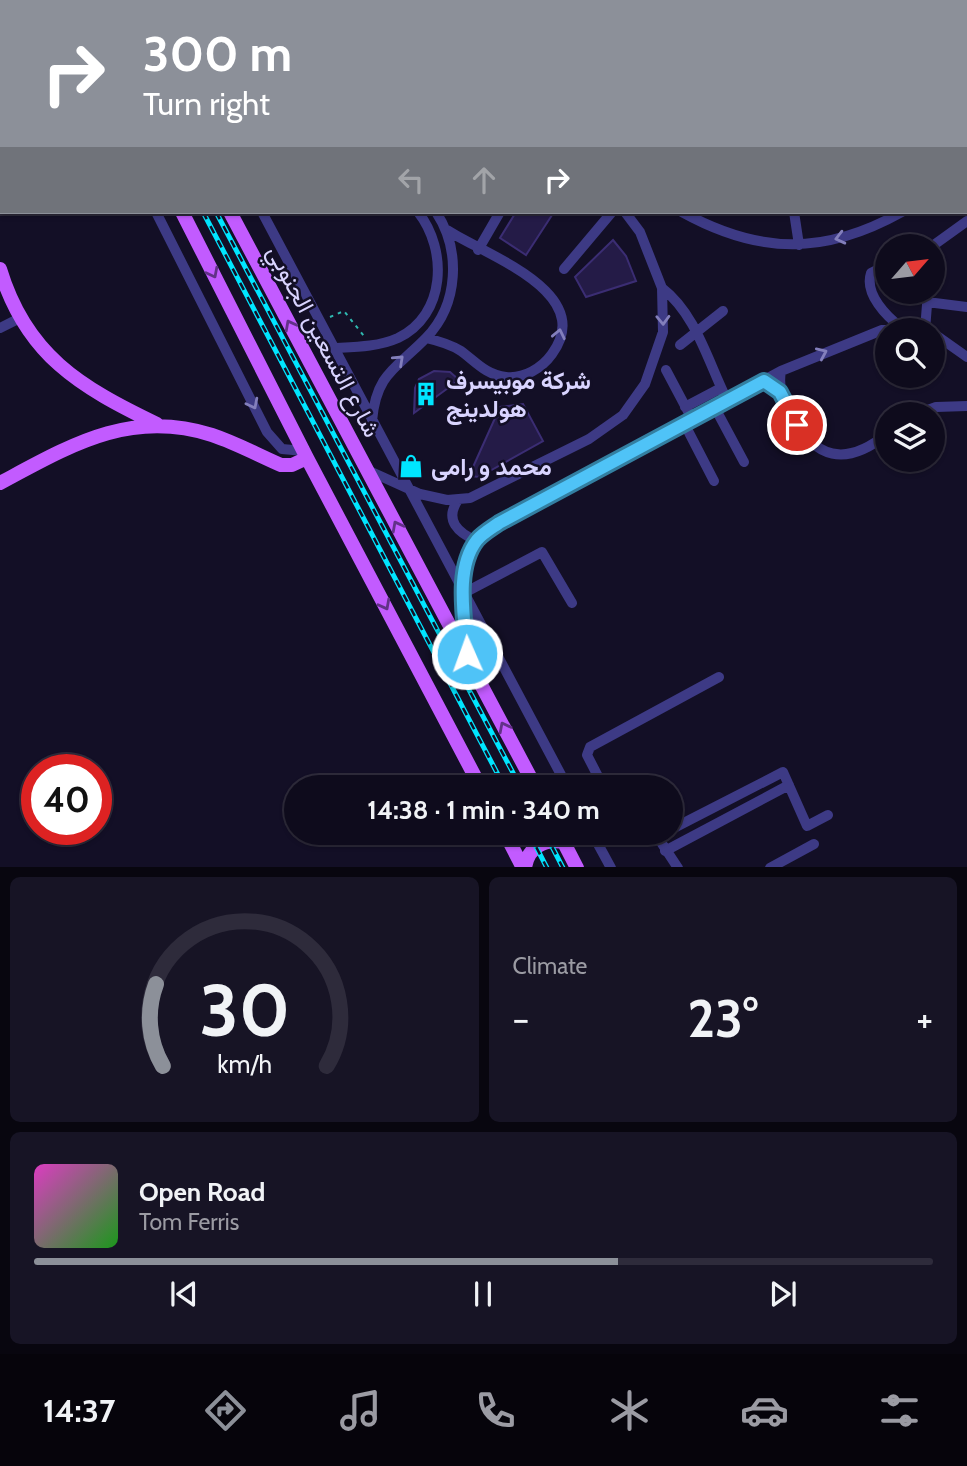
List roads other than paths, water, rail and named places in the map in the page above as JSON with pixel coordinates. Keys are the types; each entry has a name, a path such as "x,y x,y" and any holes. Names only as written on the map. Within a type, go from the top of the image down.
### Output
{"main road":[{"path":"183,214 305,455 474,775"},
{"name":"شارع التسعين الجنوبي","path":"231,214 529,775"},
{"path":"0,269 20,318 46,354 65,372 126,410 157,424 211,435 281,465 292,465 305,455"},
{"path":"117,430 126,421 126,410"},
{"path":"0,483 78,442 117,430 157,424"},
{"path":"512,845 524,867"},
{"path":"524,867 532,850 539,845"},
{"path":"566,845 577,867"}],"street":[{"path":"157,214 268,432 282,449 305,455"},
{"path":"263,214 561,775"},
{"path":"334,348 380,344 413,328 434,298 439,258 434,238 419,214"},
{"path":"372,421 375,398 384,377 393,365 426,338 446,306 451,291 453,259 447,230 437,214"},
{"path":"478,250 499,214"},
{"path":"564,269 610,214"},
{"path":"367,470 409,490 458,500 481,494 554,458 589,439 623,415 645,384 663,332 662,288 640,232 626,214"},
{"path":"688,214 737,237 764,243 799,245 846,238 898,214"},
{"path":"794,214 799,245"},
{"path":"945,237 967,221"},
{"path":"426,338 452,346 481,368 504,377 521,376 535,370 556,348 561,319 551,295 533,279 447,230"},
{"path":"875,271 870,276 875,295"},
{"path":"662,288 676,299 696,332 727,400"},
{"path":"945,301 967,307"},
{"path":"879,304 892,318"},
{"path":"680,345 723,311"},
{"path":"0,328 20,318"},
{"path":"467,654 464,593 467,565 477,541 499,523 781,371 875,332"},
{"path":"945,341 967,356"},
{"path":"666,370 685,407 688,421 714,481"},
{"path":"780,392 781,371"},
{"path":"764,381 780,392 804,437 825,452 838,455 864,451 875,443"},
{"path":"685,407 721,388"},
{"path":"714,406 744,462"},
{"path":"945,407 967,406"},
{"path":"458,500 453,507 454,525 459,532 477,541"},
{"path":"464,593 542,552 572,603"},
{"path":"597,775 587,755 590,747 719,677"},
{"path":"683,824 783,772 807,826 828,815"},
{"path":"665,851 789,785"},
{"path":"770,867 814,844"},
{"path":"599,845 611,867"},
{"path":"663,845 678,867"}],"railway":[{"path":"204,214 498,775"},
{"path":"217,214 514,775"},
{"path":"535,845 546,867"},
{"path":"551,845 562,867"}],"place":[{"name":"شركة موبيسرف هولدينج","path":"426,394"},
{"name":"محمد و رامى","path":"411,466"}]}
